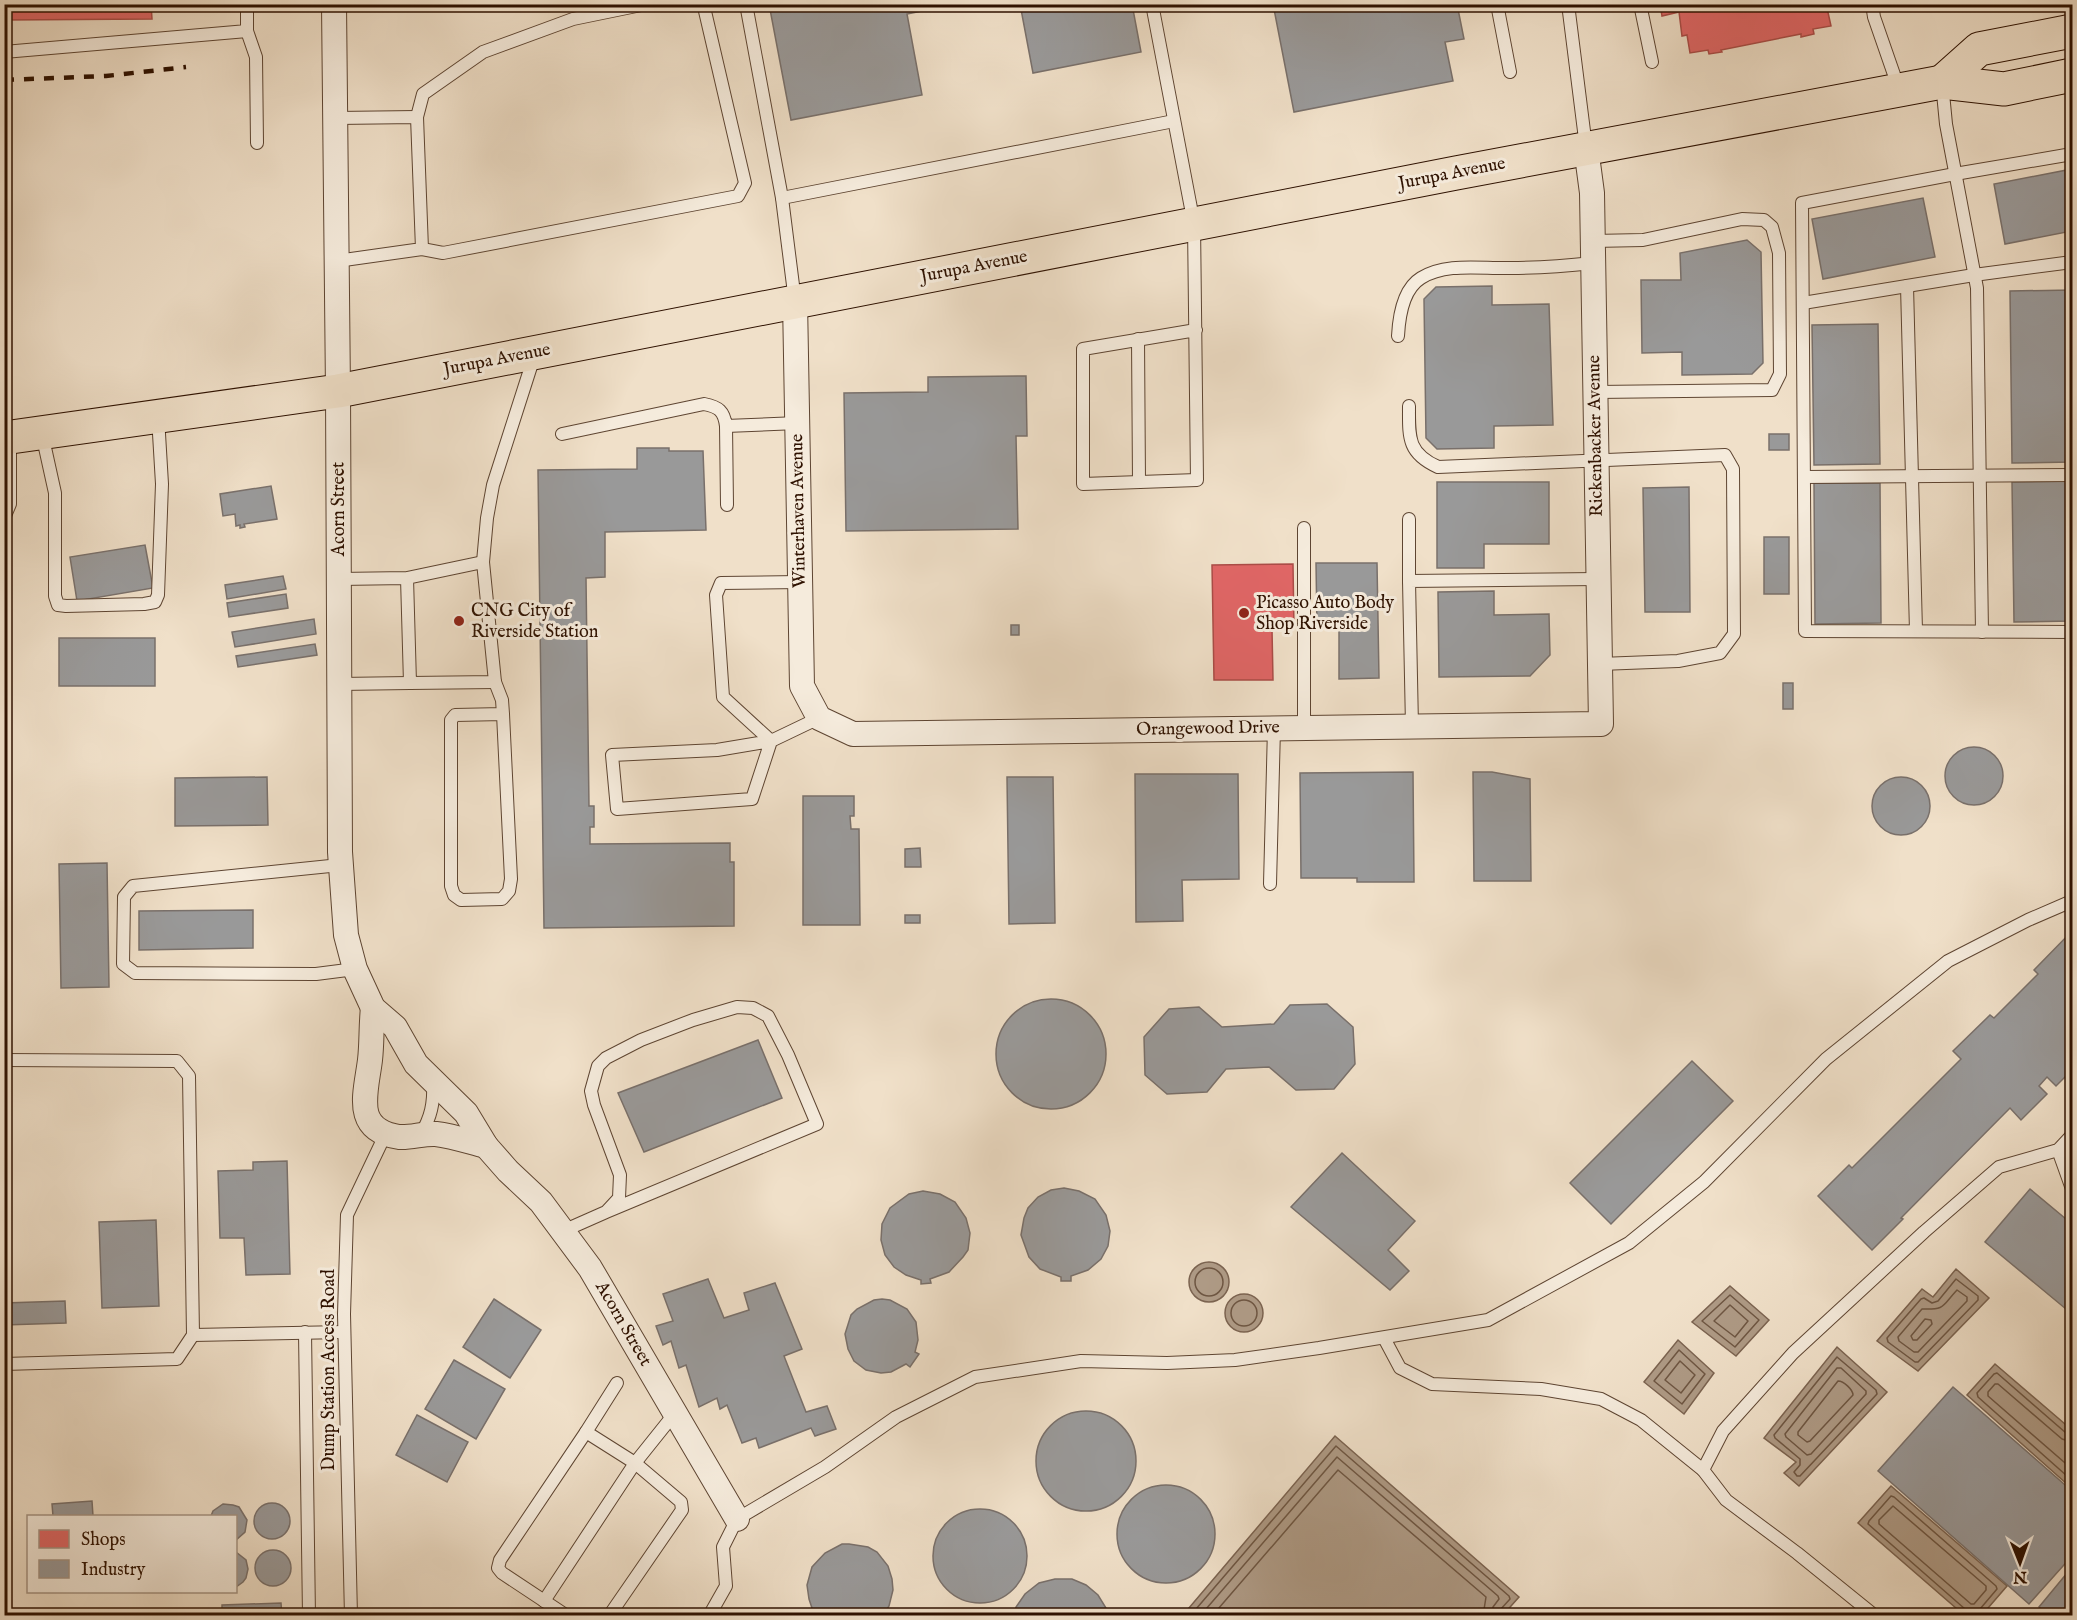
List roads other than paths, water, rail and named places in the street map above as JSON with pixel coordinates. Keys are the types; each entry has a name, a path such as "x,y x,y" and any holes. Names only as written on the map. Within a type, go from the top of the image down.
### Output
{"main road":[{"path":"1942,82 1980,49 2073,31"},
{"name":"Jurupa Avenue","path":"19,436 338,391 1586,148 1942,82 2004,89 2073,75"}],"street":[{"name":"Acorn Street","path":"334,4 340,865 346,935 355,969 373,1008 395,1027 416,1064 466,1113 486,1146 508,1171 541,1202 591,1268 737,1519"},
{"name":"Rickenbacker Avenue","path":"1586,148 1592,193 1601,723"},
{"name":"Winterhaven Avenue","path":"795,301 802,686 819,718"},
{"name":"Orangewood Drive","path":"819,718 853,734 1601,723"},
{"name":"Acorn Street","path":"373,1008 370,1058 363,1101 366,1116 374,1127 386,1133"},
{"path":"386,1133 401,1137 437,1134 486,1146"}],"lane":[{"path":"247,4 247,31 256,57 256,143"},
{"path":"422,249 417,117 423,94 483,52 573,19 646,4"},
{"path":"337,261 422,249 443,253 738,196 745,183 704,7 699,4"},
{"path":"746,4 782,198 795,301"},
{"path":"1152,4 1194,224 1196,330 1197,480 1083,484 1083,349 1196,330"},
{"path":"1497,4 1510,72"},
{"path":"1568,4 1586,148"},
{"path":"1640,4 1652,62"},
{"path":"1872,4 1874,17 1899,90"},
{"path":"4,52 247,31"},
{"path":"1942,82 1946,124 1977,300 1982,632"},
{"path":"336,118 417,117"},
{"path":"782,198 1174,121"},
{"path":"2073,154 1802,203 1805,631 2073,632"},
{"path":"1398,336 1400,312 1410,291 1420,278 1444,268 1571,266 1593,252 1742,219 1764,220 1772,227 1779,253 1781,322 1780,375 1772,390 1596,392"},
{"path":"1803,303 1974,274 2073,262"},
{"path":"1907,286 1916,632"},
{"path":"1138,339 1138,482"},
{"path":"503,714 455,715 451,720 451,886 454,895 460,900 502,898 509,891 511,879 503,714 502,700 495,682 483,562 487,518 494,484 535,352"},
{"path":"562,434 704,404 717,406 724,415 726,426 728,505"},
{"path":"1409,406 1409,439 1421,458 1438,467 1725,455 1733,469 1734,634 1720,654 1678,662 1600,664"},
{"path":"19,436 56,493 55,596 58,604 66,606 144,604 155,602 158,595 162,484 158,417"},
{"path":"726,426 798,423"},
{"path":"4,518 10,504 19,436"},
{"path":"1804,477 2073,475"},
{"path":"1409,519 1412,726"},
{"path":"1304,528 1304,728"},
{"path":"339,579 408,578 483,562"},
{"path":"408,578 410,683"},
{"path":"1409,581 1598,579"},
{"path":"771,741 723,697 716,596 721,583 800,582"},
{"path":"339,684 495,682"},
{"path":"771,741 752,799 617,809 612,755 717,750 771,741 819,718"},
{"path":"1270,884 1274,728"},
{"path":"340,865 133,886 124,897 123,964 135,973 316,974 355,969"},
{"path":"709,1616 718,1610 726,1586 723,1547 737,1519 825,1467 896,1416 975,1377 1081,1361 1167,1363 1235,1360 1488,1320 1629,1243 1704,1182 1826,1059 1948,961 2028,920 2073,901"},
{"path":"562,1231 817,1124 789,1055 768,1016 753,1008 737,1006 641,1040 606,1058 598,1066 591,1091 620,1175 619,1198 606,1212"},
{"path":"4,1060 177,1061 189,1076 193,1335 177,1359 4,1364"},
{"path":"422,1134 430,1119 434,1101 432,1082"},
{"name":"Dump Station Access Road","path":"351,1616 345,1332 347,1215 386,1133"},
{"path":"1703,1470 1724,1431 1793,1353 1924,1232 1999,1167 2058,1150 2073,1134"},
{"path":"2058,1150 2073,1189"},
{"path":"305,1332 309,1616"},
{"path":"193,1335 345,1332"},
{"path":"1384,1338 1400,1368 1432,1384 1541,1389 1601,1399 1641,1420 1682,1456 1703,1470 1726,1500 1797,1552 1875,1616"},
{"path":"567,1616 502,1573 498,1568 500,1560 617,1383"},
{"path":"544,1601 635,1464 675,1413"},
{"path":"586,1432 635,1464 681,1502 682,1510 609,1616"}],"water":[{"path":"1209,1262 1223,1268 1229,1282 1223,1296 1209,1302 1195,1296 1189,1282 1195,1268"},
{"path":"1956,1269 1989,1298 1918,1371 1877,1341 1922,1289 1933,1297"},
{"path":"1730,1286 1769,1320 1736,1356 1692,1322"},
{"path":"1244,1294 1257,1300 1263,1313 1257,1326 1244,1332 1231,1326 1225,1313 1231,1300"},
{"path":"1678,1340 1714,1373 1684,1414 1644,1382"},
{"path":"1837,1347 1887,1392 1799,1486 1784,1473 1796,1462 1764,1438"},
{"path":"1995,1364 2072,1430 2072,1480 2068,1485 1967,1395"},
{"path":"1335,1436 1519,1597 1503,1615 1183,1615"},
{"path":"1891,1486 2007,1586 1982,1615 1964,1615 1858,1523"}],"railway":[{"path":"4,80 106,76 186,67"}],"place":[{"name":"Picasso Auto Body Shop Riverside","path":"1244,613"},
{"name":"CNG City of Riverside Station","path":"459,621"}]}
